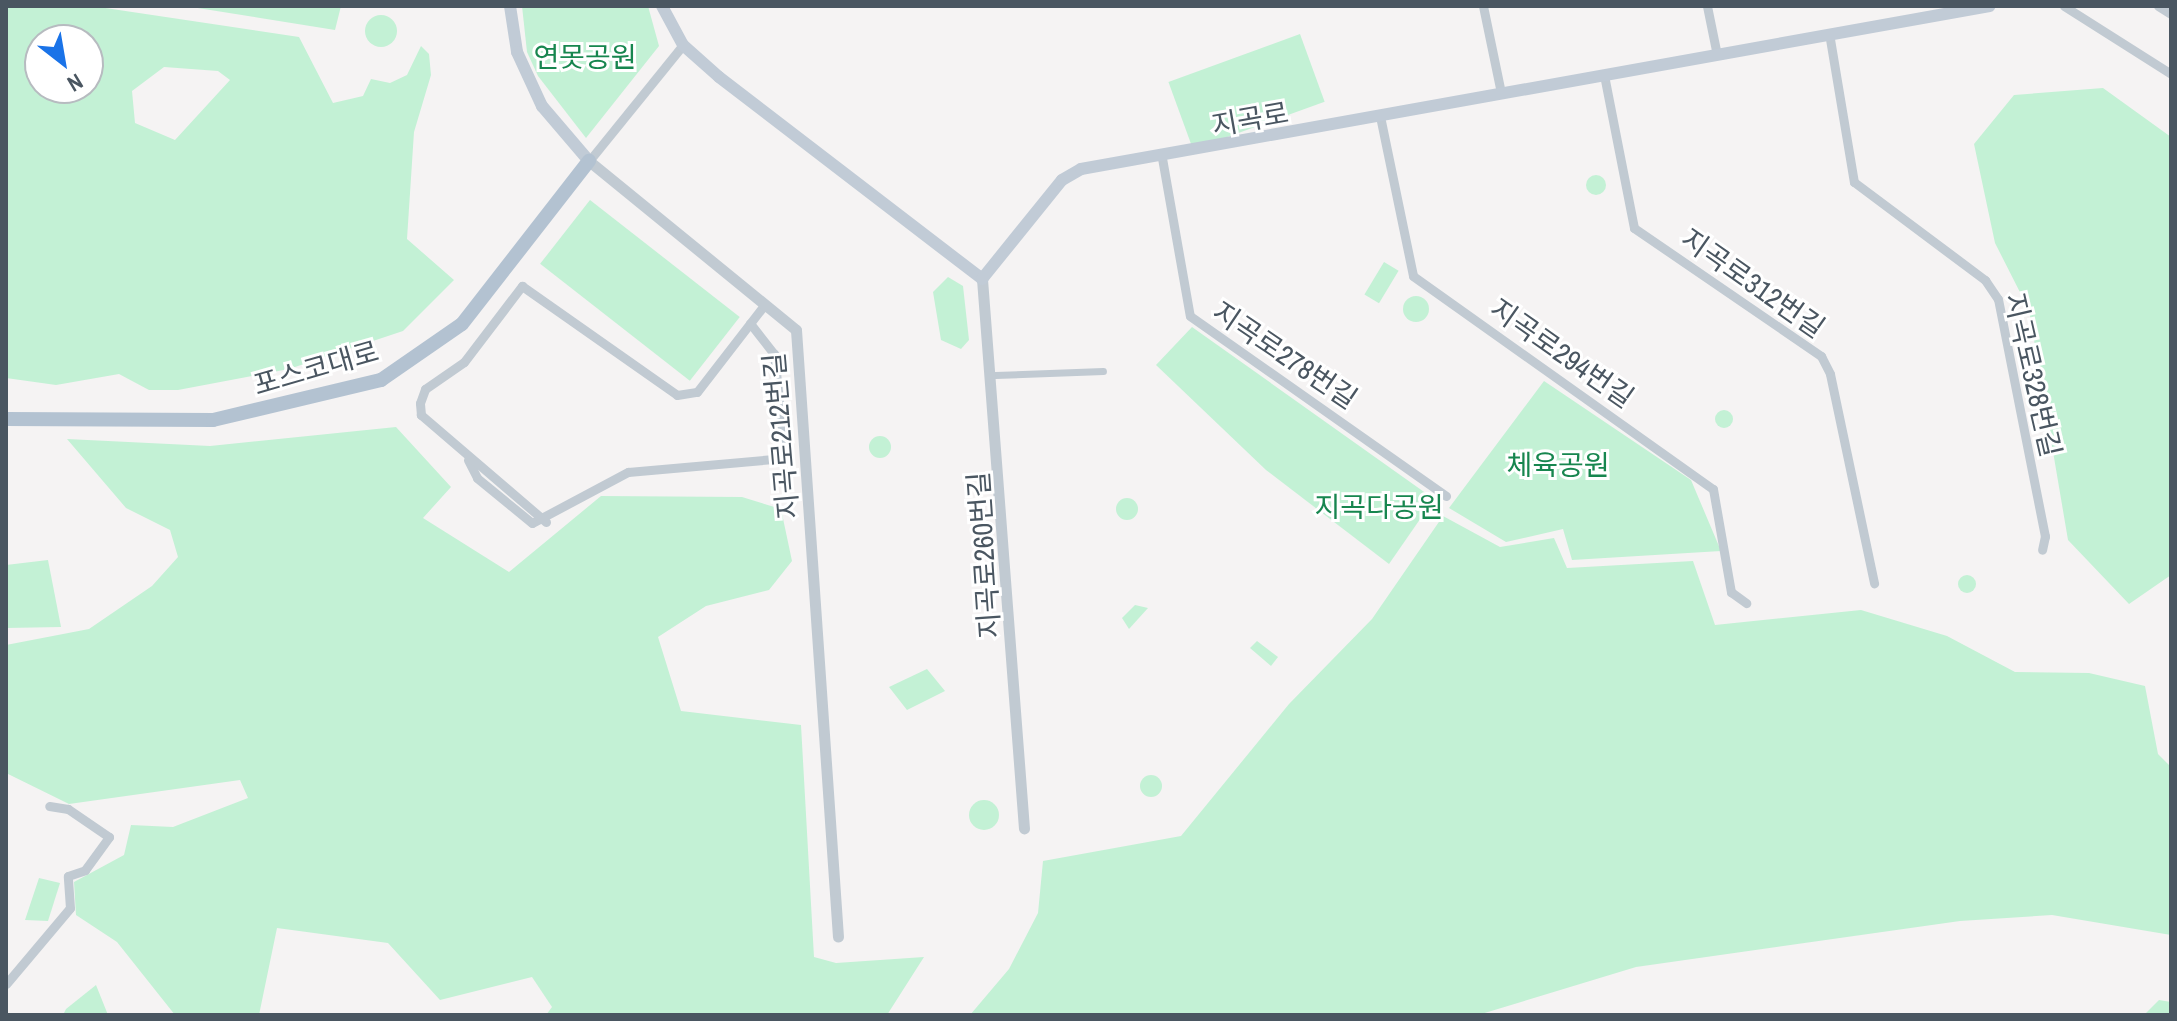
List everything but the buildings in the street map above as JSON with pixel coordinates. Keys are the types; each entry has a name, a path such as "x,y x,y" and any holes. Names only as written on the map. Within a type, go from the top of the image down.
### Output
{"main road":[{"name":"지곡로212번길","path":"510,6 517,52 542,106 589,161"},
{"path":"662,6 683,45 982,279"},
{"name":"지곡로","path":"982,279 1062,180 1081,169 1381,121 1501,93 1717,55 1830,39 1937,10 1990,6"},
{"name":"포스코대로","path":"6,419 213,420 381,380 462,324 589,161"}],"street":[{"path":"1483,6 1501,93"},
{"path":"1707,6 1717,55"},
{"path":"2064,6 2171,74"},
{"path":"2158,6 2171,14"},
{"name":"지곡로328번길","path":"1830,39 1854,182 1985,280 1998,299 2045,536 2042,550"},
{"name":"포스코대로","path":"589,161 683,45"},
{"name":"지곡로312번길","path":"1604,75 1634,228 1810,349 1830,374 1874,583"},
{"name":"지곡로294번길","path":"1381,121 1413,276 1713,489 1731,592 1746,603"},
{"name":"지곡로278번길","path":"1162,158 1190,316 1446,496"},
{"name":"지곡로212번길","path":"589,161 794,324 805,392 838,937"},
{"name":"지곡로260번길","path":"982,279 995,375 1024,828"},
{"path":"750,323 774,354 785,458 628,472 546,522 466,457 421,415 420,403 425,389 464,362 474,346 529,286 677,395 697,392 750,323 765,304"},
{"path":"995,375 1103,371"},
{"path":"6,984 70,908 68,876 85,870 109,837 68,809 49,806"}],"green space":[{"path":"6,6 92,6 299,37 333,103 363,96 371,79 390,83 407,75 421,46 429,54 431,75 414,132 407,239 454,280 403,331 289,369 178,390 149,390 119,374 56,385 6,378","holes":["164,67 218,71 230,80 175,140 135,123 132,91"]},
{"path":"185,6 341,6 335,30"},
{"name":"연못공원","path":"522,6 648,6 659,46 586,138 538,76 527,52"},
{"path":"381,15 392,20 397,31 392,42 381,47 370,42 365,31 370,20"},
{"path":"1300,34 1325,102 1193,150 1168,82"},
{"path":"2103,88 2171,137 2171,575 2129,604 2068,540 2029,310 1995,243 1974,144 2014,95"},
{"path":"1596,175 1603,178 1606,185 1603,192 1596,195 1589,192 1586,185 1589,178"},
{"path":"590,200 740,317 690,381 540,264"},
{"path":"1384,262 1399,271 1379,303 1364,295"},
{"path":"948,277 963,286 969,340 961,349 941,340 933,292"},
{"path":"1416,296 1425,300 1429,309 1425,318 1416,322 1407,318 1403,309 1407,300"},
{"name":"지곡다공원","path":"1192,327 1434,499 1389,564 1266,470 1156,365"},
{"name":"체육공원","path":"1544,381 1691,480 1721,551 1572,560 1563,529 1506,542 1449,508"},
{"path":"1724,410 1733,419 1724,428 1715,419"},
{"path":"396,427 451,487 423,518 509,572 601,496 742,497 781,509 792,561 769,590 706,606 658,637 681,711 801,725 814,957 836,963 924,957 887,1015 546,1015 552,1007 532,977 440,1000 388,943 277,928 259,1015 175,1015 117,942 76,915 74,882 124,855 131,825 173,827 248,798 240,780 69,804 6,773 6,645 89,629 152,586 178,557 170,530 126,508 67,439 210,446"},
{"path":"880,436 888,439 891,447 888,455 880,458 872,455 869,447 872,439"},
{"path":"1127,498 1135,501 1138,509 1135,517 1127,520 1119,517 1116,509 1119,501"},
{"path":"1443,516 1500,547 1554,538 1567,568 1693,561 1715,625 1861,610 1947,636 2015,672 2089,673 2145,686 2158,754 2171,767 2171,935 2052,915 1960,921 1636,967 1478,1015 970,1015 1009,969 1038,913 1043,861 1181,836 1289,704 1372,619"},
{"path":"48,560 61,627 6,628 6,565"},
{"path":"1967,575 1976,584 1967,593 1958,584"},
{"path":"1135,605 1148,608 1129,629 1122,618"},
{"path":"1257,641 1278,657 1271,666 1250,648"},
{"path":"927,669 945,691 907,710 889,687"},
{"path":"1151,775 1159,778 1162,786 1159,794 1151,797 1143,794 1140,786 1143,778"},
{"path":"984,800 990,801 998,809 998,821 990,829 984,830 978,829 970,821 969,815 970,809 978,801"},
{"path":"39,878 60,883 48,921 25,920"},
{"path":"96,985 108,1015 63,1015 66,1009"},
{"path":"2159,1000 2171,1002 2171,1015 2144,1015"}]}
